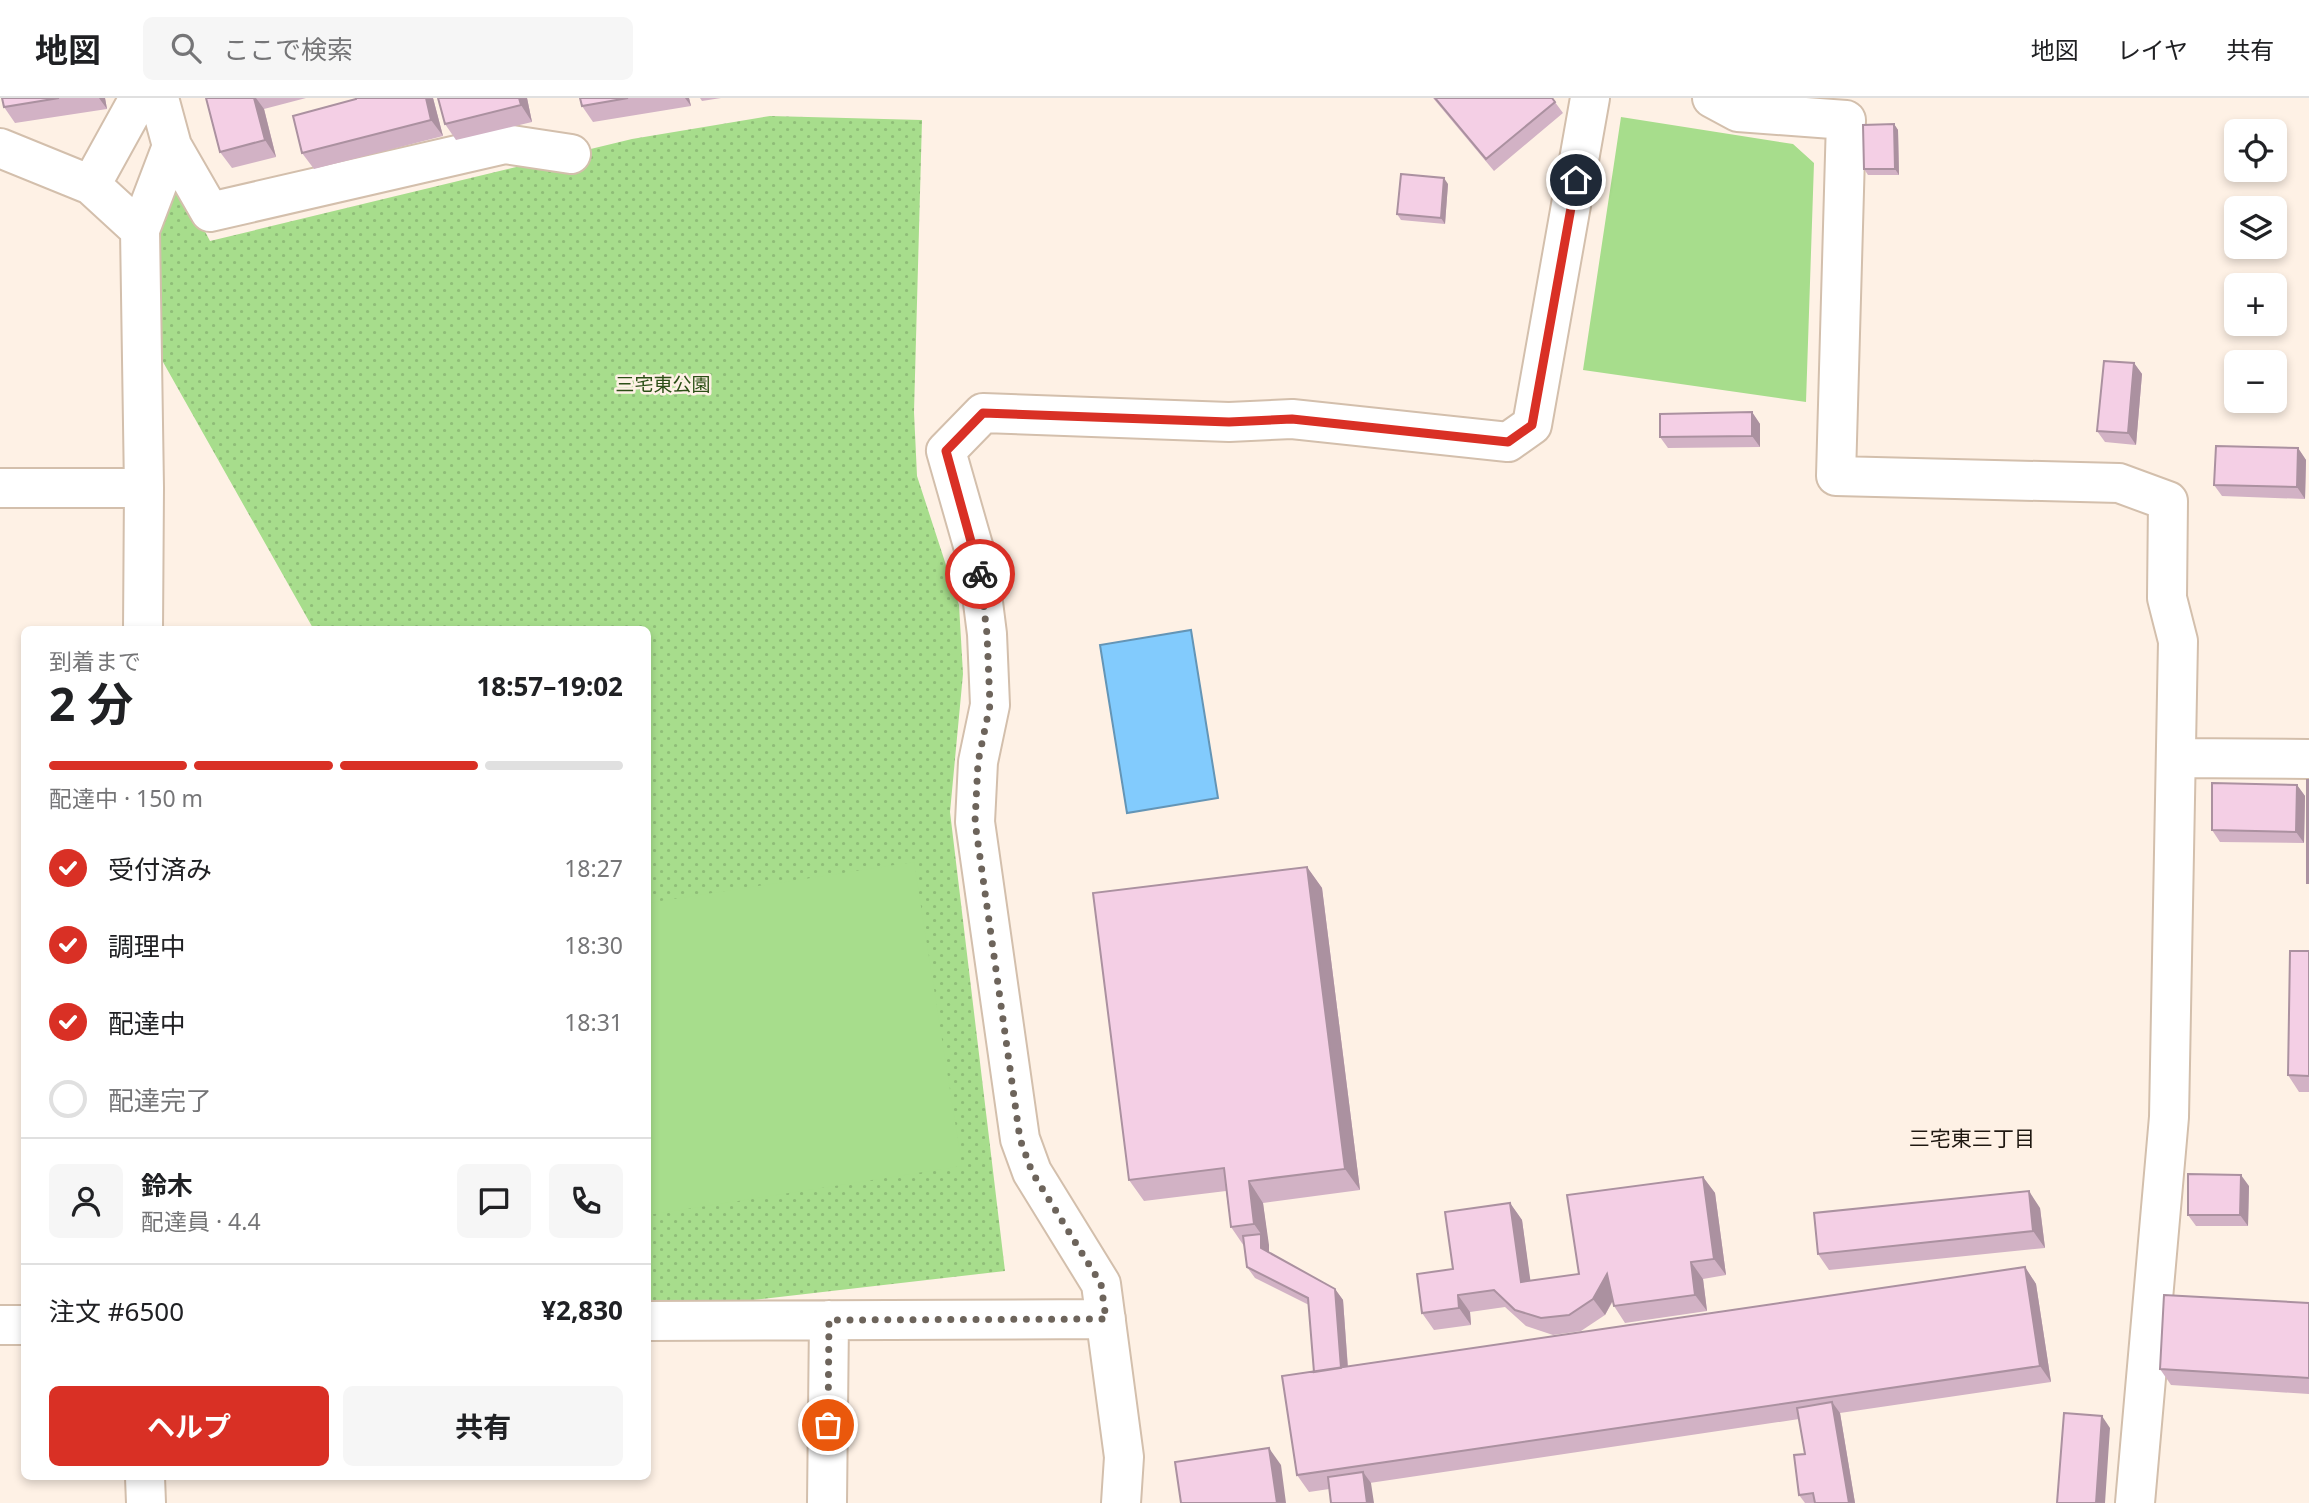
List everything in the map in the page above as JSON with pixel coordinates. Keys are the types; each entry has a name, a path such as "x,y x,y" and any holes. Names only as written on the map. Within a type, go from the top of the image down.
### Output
{"street":[{"path":"91,185 139,98"},
{"path":"159,98 172,146 214,225 505,144 570,154"},
{"path":"1121,1503 1124,1457 1101,1284 1032,1172 1020,1139 975,822 978,762 990,705 987,634 978,563 946,451 983,413 1229,422 1292,419 1508,442 1532,425 1590,98"},
{"path":"1712,98 1738,112 1846,120 1836,476 2119,484 2168,501 2166,598 2178,641 2169,1117 2135,1503"},
{"path":"144,626 140,230 172,146"},
{"path":"0,148 91,185 140,230"},
{"path":"0,488 144,488"},
{"path":"2176,758 2309,759"},
{"path":"651,1321 1106,1319"},
{"path":"827,1503 829,1320"},
{"path":"0,1325 21,1325"},
{"path":"145,1480 146,1503"}],"green space":[{"name":"三宅東公園","path":"770,116 922,120 914,412 917,476 959,605 963,674 950,812 1005,1271 745,1301 651,1301 651,626 312,626 163,362 154,283 155,220 176,176 210,241 632,139"},
{"path":"1621,117 1793,144 1814,163 1806,402 1583,370"},
{"path":"914,862 962,1166 651,1215 651,903"}],"water":[{"path":"1191,630 1218,798 1127,813 1100,645"}],"building":[{"path":"2,98 59,98 4,107"},
{"path":"206,98 254,98 265,140 220,152"},
{"path":"356,98 426,98 431,120 302,153 293,116"},
{"path":"438,98 519,98 521,105 445,124"},
{"path":"580,98 628,98 582,106"},
{"path":"1435,98 1552,98 1555,102 1486,159"},
{"path":"1894,124 1895,169 1864,169 1863,125"},
{"path":"1401,174 1444,178 1441,218 1397,214"},
{"path":"2104,361 2134,363 2128,433 2097,431"},
{"path":"1752,412 1752,436 1660,437 1660,414"},
{"path":"2216,446 2298,448 2297,487 2214,485"},
{"path":"2309,780 2309,883 2307,883"},
{"path":"2212,783 2297,785 2296,832 2212,830"},
{"path":"1307,867 1345,1169 1249,1181 1254,1224 1231,1227 1224,1168 1129,1180 1093,893"},
{"path":"2290,951 2309,951 2309,1076 2288,1075"},
{"path":"2188,1174 2241,1175 2240,1215 2188,1215"},
{"path":"1703,1177 1714,1259 1691,1262 1695,1295 1614,1306 1607,1274 1593,1299 1569,1315 1541,1318 1515,1310 1494,1290 1458,1295 1459,1308 1422,1313 1417,1274 1453,1269 1445,1212 1510,1203 1521,1282 1579,1274 1567,1195"},
{"path":"2029,1191 2033,1231 1818,1254 1814,1213"},
{"path":"1261,1234 1261,1248 1335,1289 1341,1368 1314,1372 1308,1298 1247,1267 1243,1236"},
{"path":"2025,1267 2040,1366 1297,1475 1282,1376"},
{"path":"2164,1295 2309,1303 2309,1378 2160,1369"},
{"path":"1832,1402 1849,1503 1815,1503 1813,1493 1799,1495 1794,1455 1805,1454 1797,1408"},
{"path":"2064,1413 2102,1416 2096,1503 2057,1503"},
{"path":"1269,1448 1277,1503 1181,1503 1175,1462"},
{"path":"1363,1472 1367,1503 1331,1503 1328,1477"}],"way so far":[{"path":"828,1425 829,1320 1106,1319 1101,1284 1032,1172 1020,1139 975,822 978,762 990,705 987,634 980,574"}],"district":[{"name":"三宅東三丁目","path":"1972,1139"}],"route":[{"path":"980,574 946,451 983,413 1229,422 1292,419 1508,442 1532,425 1576,180"}]}
